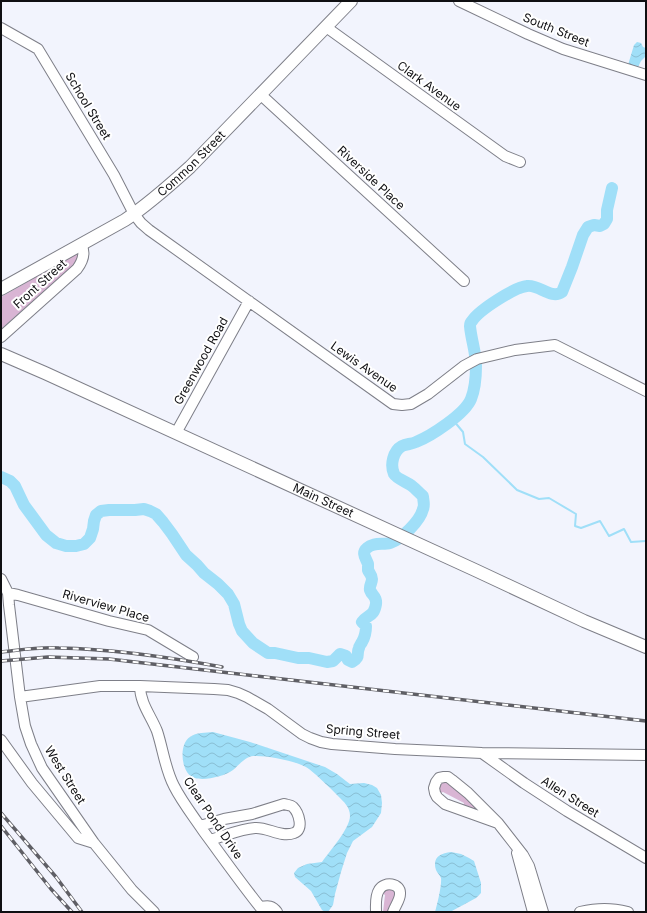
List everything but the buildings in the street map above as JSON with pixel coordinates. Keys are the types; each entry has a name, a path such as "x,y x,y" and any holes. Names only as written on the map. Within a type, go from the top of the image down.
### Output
{"main road":[{"name":"Common Street","path":"1,289 125,220 167,188 190,167 351,1"},
{"name":"Main Street","path":"1,354 395,533 584,621 646,647"}],"street":[{"name":"South Street","path":"459,1 563,49 646,75"},
{"name":"Clark Avenue","path":"326,27 505,156 520,162"},
{"name":"School Street","path":"1,28 38,49 114,175 134,214"},
{"name":"Riverside Place","path":"260,94 464,281"},
{"name":"Lewis Avenue","path":"134,214 149,230 393,404 411,404 428,394 474,360 515,350 555,345 646,391"},
{"name":"Front Street","path":"1,337 77,269 84,256 81,244"},
{"name":"Greenwood Road","path":"176,433 249,301"},
{"name":"West Street","path":"1,579 8,593 20,697 25,726 37,758 42,768 94,843 132,890 154,912"},
{"name":"Riverview Place","path":"8,593 109,621 148,630 193,657"},
{"name":"Spring Street","path":"20,697 100,686 214,688 228,690 247,697 268,709 302,734 310,738 321,742 345,746 482,753 646,755"},
{"name":"Clear Pond Drive","path":"140,686 141,698 157,730 172,782 184,804 262,910"},
{"path":"1,740 32,784 78,838 94,843"},
{"name":"Allen Street","path":"482,753 567,811 646,858"},
{"path":"498,823 445,804 437,797 435,793 434,788 436,782 439,778 448,777 468,792 498,823 523,855 529,866 543,912"},
{"path":"200,826 224,819 252,814 284,804 293,807 299,816 300,826 297,832 293,834 288,835 255,828 210,840"},
{"path":"514,844 533,912"},
{"path":"376,912 378,890 382,886 388,884 399,888 400,893 399,899 392,912"},
{"path":"262,910 269,906 274,908 277,912"},
{"path":"580,912 603,908 628,912"}],"shaded area":[{"path":"77,253 79,254 78,261 1,329 1,297 57,265 58,262"},
{"path":"447,781 465,795 480,811 462,809 464,803 443,792 438,794 438,783"},
{"path":"385,887 393,890 396,895 389,912 383,912 385,895 379,890"}],"water":[{"path":"637,42 641,43 643,47 646,48 646,57 641,61 638,67 628,65 634,45"},
{"path":"213,732 250,742 325,767 350,784 364,783 377,788 381,795 381,813 372,827 353,841 347,853 341,872 333,905 328,912 322,910 311,891 295,877 294,873 298,868 307,864 322,862 347,827 350,816 346,805 309,769 297,763 274,758 253,756 225,774 204,779 190,776 184,766 183,759 186,741 195,734"},
{"path":"451,852 461,854 474,861 481,883 481,893 476,898 450,912 435,912 441,877 436,870 435,862 440,855"}],"waterway":[{"path":"1,477 10,481 15,486 24,505 46,535 56,543 66,546 84,544 90,538 96,515 101,511 144,509 156,514 186,555 228,594 234,604 242,631 253,643 268,653 298,658 309,658 327,662 333,661 340,654 346,656 348,660 352,662 357,657 359,646 365,634 366,626 362,622 374,611 376,604 375,598 370,590 372,578 368,570 368,564 364,556 364,552 369,546 375,544 387,544 400,538 418,519 424,507 423,496 412,486 394,474 392,463 396,451 402,446 416,442 438,430 455,418 468,405 474,387 476,370 476,361 470,326 471,322 476,316 498,300 521,287 536,287 554,294 562,292 583,235 588,227 594,225 600,226 604,224 607,219 607,210 612,188"},
{"path":"453,420 463,432 465,444 483,457 517,490 539,499 549,498 576,514 575,526 581,528 600,521 609,536 624,529 631,542 646,541"}],"railway":[{"path":"1,652 44,648 100,650 161,657 222,667"},
{"path":"1,661 48,657 109,659 646,721"},
{"path":"1,813 56,877 82,912"},
{"path":"1,826 51,889 72,912"}]}
